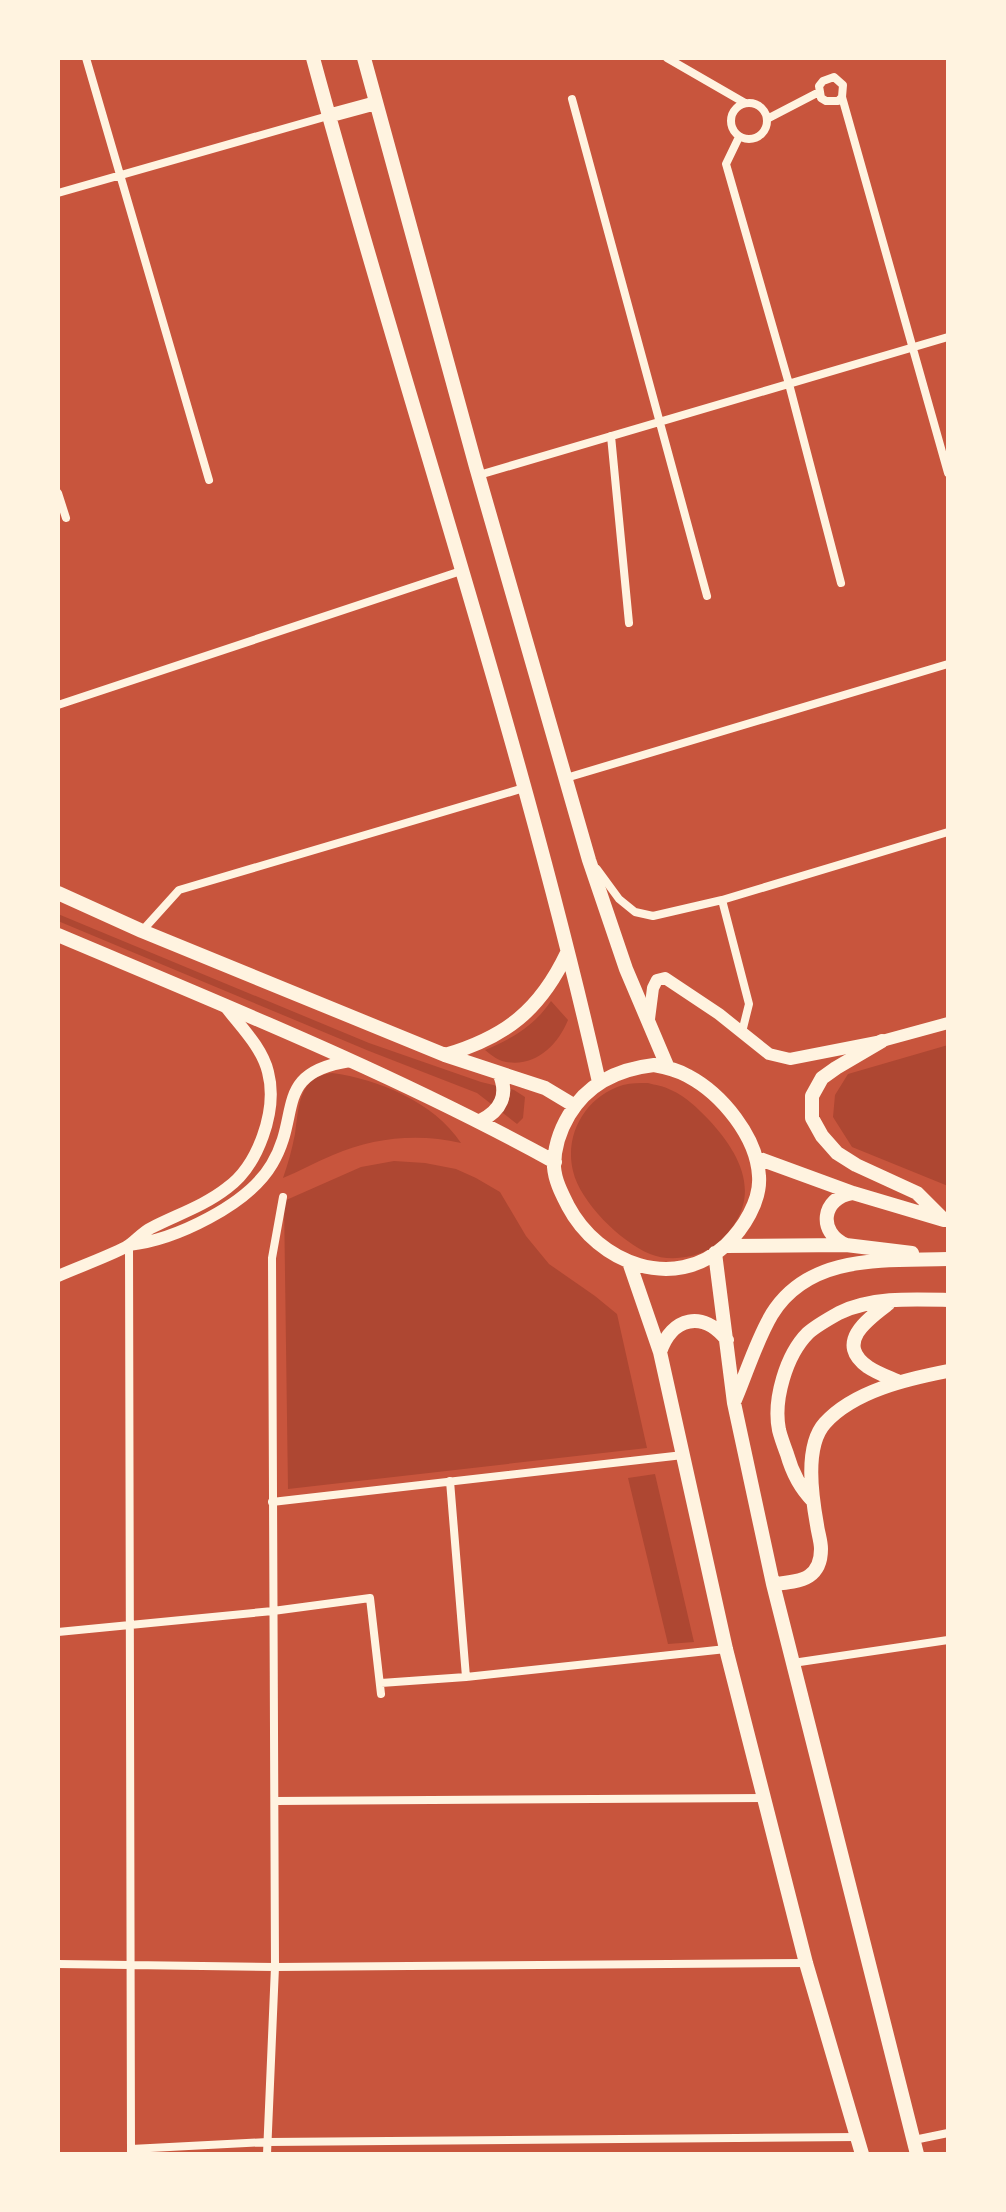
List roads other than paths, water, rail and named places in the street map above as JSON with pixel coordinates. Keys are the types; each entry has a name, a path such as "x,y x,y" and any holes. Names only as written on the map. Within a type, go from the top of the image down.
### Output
{"main road":[{"path":"313,58 524,788 578,987 599,1082"},
{"path":"364,58 589,860 616,941 668,1068"},
{"path":"328,116 376,103"},
{"path":"58,893 142,931 445,1055 545,1088 575,1106"},
{"path":"58,935 350,1061 480,1121 555,1162"},
{"path":"445,1055 497,1035 519,1019 547,989 567,953"},
{"path":"882,1041 822,1078 812,1096 812,1118 837,1153 917,1193 946,1220"},
{"path":"654,1065 668,1068 688,1075 707,1088 729,1111 757,1158 760,1179 749,1216 738,1232 720,1249 699,1262 664,1271 629,1262 606,1250 589,1235 574,1218 559,1189 554,1168 556,1146 563,1125 575,1106 599,1082 635,1067 654,1065"},
{"path":"480,1121 491,1116 504,1095 504,1082 499,1073"},
{"path":"757,1158 853,1193 946,1220"},
{"path":"846,1245 832,1236 826,1221 831,1204 844,1194 853,1193"},
{"path":"720,1249 846,1245 948,1259"},
{"path":"720,1249 734,1403 773,1584 916,2147"},
{"path":"734,1403 759,1340 773,1313 791,1290 820,1272 855,1262 948,1259"},
{"path":"629,1262 660,1352 726,1649 806,1963 862,2154"},
{"path":"813,1501 791,1469 779,1428 779,1392 788,1363 808,1333 838,1314 860,1305 948,1300"},
{"path":"892,1301 855,1334 854,1349 870,1369 897,1381"},
{"path":"660,1352 665,1338 675,1327 689,1322 704,1322 718,1329 727,1340"},
{"path":"773,1584 808,1578 817,1569 820,1560 821,1547 813,1501 813,1447 824,1424 852,1402 897,1381 948,1371"}],"street":[{"path":"86,58 209,480"},
{"path":"667,58 745,103 755,104 763,110 767,127 755,139 747,140 733,131 732,114 745,103"},
{"path":"842,97 838,101 826,101 819,92 819,86 834,77 843,85 842,97 948,473"},
{"path":"767,119 819,92"},
{"path":"572,99 707,596"},
{"path":"58,193 328,116"},
{"path":"739,137 726,164 789,384 841,583"},
{"path":"479,475 948,337"},
{"path":"611,436 629,623"},
{"path":"58,493 66,518"},
{"path":"58,705 461,571"},
{"path":"566,778 948,664"},
{"path":"142,931 179,890 524,788"},
{"path":"589,860 619,899 635,912 653,916 722,900 948,832"},
{"path":"722,900 749,1004 742,1032"},
{"path":"649,1019 653,988 657,980 665,978 769,1054 790,1059 882,1041 948,1023"},
{"path":"58,1276 129,1245 146,1230 183,1214 231,1186 261,1144 269,1117 271,1089 268,1071 261,1053 224,1006"},
{"path":"129,1245 149,1243 194,1224 230,1205 258,1184 282,1144 290,1101 297,1088 317,1069 350,1061"},
{"path":"267,2154 275,1967 272,1258 283,1197"},
{"path":"129,1245 131,2152 268,2142 858,2137"},
{"path":"272,1502 683,1455"},
{"path":"450,1481 466,1677"},
{"path":"58,1632 273,1611 370,1598 381,1694"},
{"path":"793,1663 948,1640"},
{"path":"381,1683 726,1649"},
{"path":"275,1801 765,1798"},
{"path":"58,1964 275,1967 806,1963"},
{"path":"916,2147 948,2133"}]}
